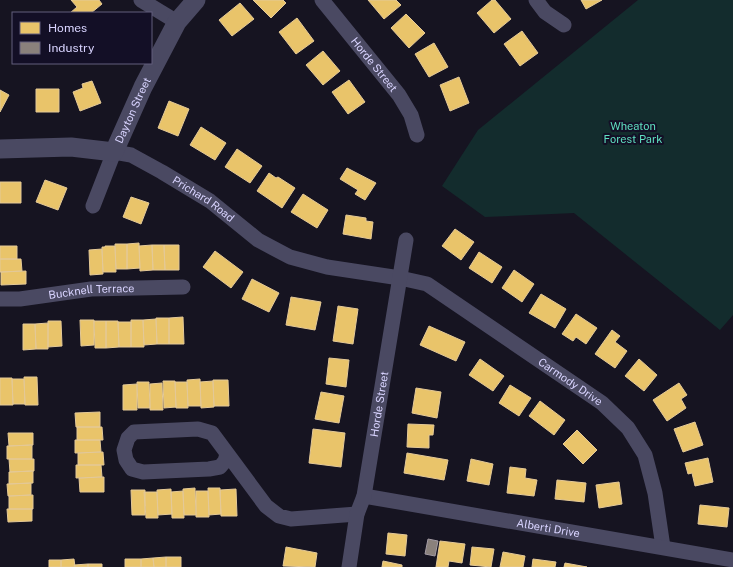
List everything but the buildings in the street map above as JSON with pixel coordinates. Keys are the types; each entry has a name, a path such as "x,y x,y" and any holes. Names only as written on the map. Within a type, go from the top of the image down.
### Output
{"street":[{"path":"141,0 177,22"},
{"name":"Dayton Street","path":"93,206 114,152 143,87 177,22 196,0"},
{"name":"Horde Street","path":"322,0 399,95 411,115 417,135"},
{"path":"536,0 545,12 564,25"},
{"name":"Prichard Road","path":"0,149 71,147 131,155 210,201 258,240 290,257 327,267 400,278"},
{"name":"Horde Street","path":"349,567 357,514 364,496 406,240"},
{"name":"Carmody Drive","path":"400,278 427,284 602,403 628,428 645,455 655,493 663,547"},
{"name":"Bucknell Terrace","path":"0,299 20,299 91,289 183,287"},
{"path":"227,454 225,461 220,467 209,469 143,472 132,469 126,460 124,450 128,438 134,432 198,429 212,433 266,506 279,516 292,519 357,514"},
{"name":"Alberti Drive","path":"364,496 733,560"}],"green space":[{"name":"Wheaton Forest Park","path":"638,0 733,0 733,315 720,330 574,213 485,217 442,186 478,130"}]}
